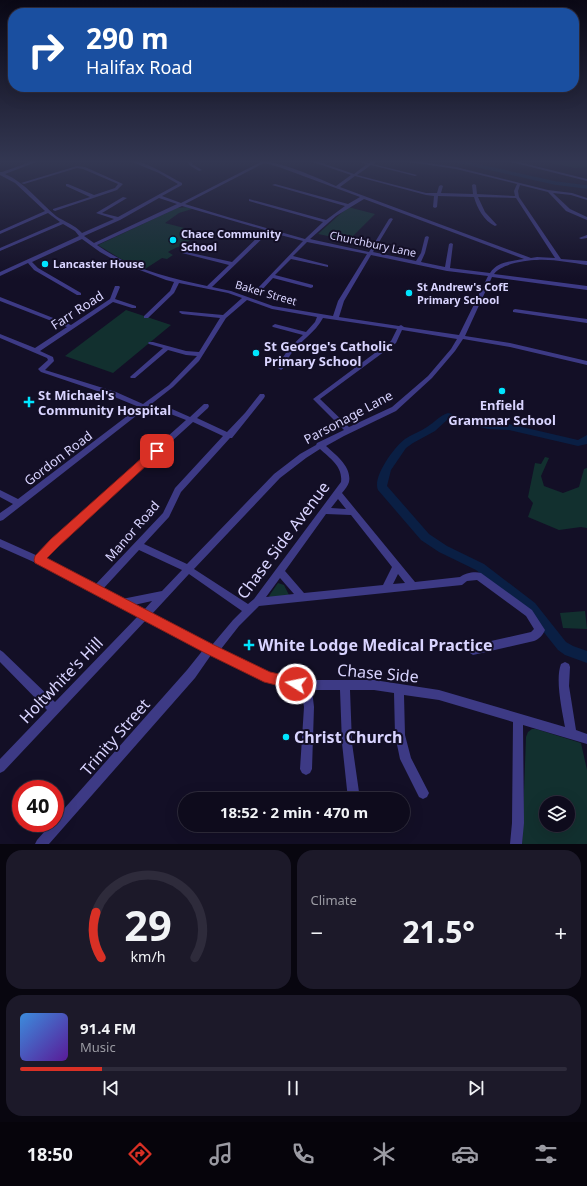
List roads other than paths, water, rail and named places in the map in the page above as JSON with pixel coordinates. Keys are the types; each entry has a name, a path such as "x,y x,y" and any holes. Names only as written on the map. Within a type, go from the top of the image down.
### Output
{"street":[{"name":"Baker Street","path":"36,200 94,246 118,260 177,282 208,288 286,310 486,341 487,338 489,338 587,363"},
{"name":"Baker Street","path":"44,200 55,210"},
{"path":"58,219 62,217 55,210 84,200"},
{"path":"118,219 98,213 121,200"},
{"path":"0,274 118,219 152,200"},
{"name":"Churchbury Lane","path":"170,200 305,240 371,254 490,276 587,288"},
{"path":"94,246 190,200"},
{"path":"252,200 328,222"},
{"path":"329,200 346,205"},
{"path":"259,290 305,240 328,222 346,205 356,200"},
{"path":"373,200 531,259 587,263"},
{"path":"434,207 436,200"},
{"path":"477,200 483,213 495,225"},
{"path":"520,200 559,260"},
{"path":"559,200 568,210 587,219"},
{"path":"0,233 48,211"},
{"path":"336,317 341,301 391,220"},
{"path":"0,250 64,222"},
{"path":"208,288 268,230"},
{"path":"581,238 587,236"},
{"path":"418,263 427,237"},
{"path":"447,269 451,244"},
{"path":"184,252 232,264"},
{"path":"514,252 517,256 514,262"},
{"path":"289,257 326,266"},
{"name":"Parsonage Lane","path":"145,616 277,476 303,456 345,428 402,404 441,365 461,337 495,268 514,262 531,259"},
{"path":"28,261 79,294"},
{"path":"272,276 311,286"},
{"path":"146,317 170,294 177,282"},
{"path":"112,300 117,287"},
{"name":"Gordon Road","path":"0,518 145,407 182,376 201,354 224,317 246,298"},
{"path":"0,299 71,327"},
{"name":"Farr Road","path":"35,351 112,300 134,307"},
{"path":"515,311 587,321"},
{"path":"182,312 224,317"},
{"path":"281,368 289,352 306,334 316,327 321,315"},
{"path":"275,326 306,334"},
{"path":"345,428 316,399 394,342 401,327"},
{"path":"0,336 50,357 52,359 43,366 43,371 114,394 145,407"},
{"path":"151,343 167,348 201,354"},
{"path":"133,377 167,348"},
{"name":"Manor Road","path":"97,589 139,546 169,511 178,490 229,436 262,396"},
{"path":"39,560 72,527 206,406"},
{"path":"170,411 229,436"},
{"name":"Chase Side Avenue","path":"211,650 257,602 345,483 346,472 344,467 320,445"},
{"path":"0,493 18,504"},
{"path":"338,493 414,586"},
{"path":"324,511 353,512"},
{"name":"Chase Side","path":"0,543 39,560 97,589 145,616 269,678 306,685 374,685 453,699 587,739"},
{"path":"139,546 188,569 248,610"},
{"path":"386,589 397,566"},
{"path":"280,571 302,597"},
{"path":"257,602 462,581 465,578 478,576 529,613 540,630 534,636 474,650"},
{"path":"122,603 165,594"},
{"name":"Holtwhite's Hill","path":"0,767 145,616"},
{"name":"Trinity Street","path":"42,844 211,650"},
{"path":"0,655 55,710"},
{"path":"565,667 564,686 571,734"},
{"path":"306,685 308,707 306,769"},
{"path":"345,686 347,743 353,792"},
{"path":"399,689 400,735 406,759 423,793"},
{"path":"516,844 518,823 518,718"}],"waterway":[{"path":"587,438 586,441 578,443 509,427 488,426 448,416 443,418 429,430 409,440 394,457 386,470 382,482 382,487 425,537 443,549 480,567 531,607 562,646 569,651 587,657"}],"place":[{"name":"Chace Community School","path":"173,240"},
{"name":"Lancaster House","path":"45,264"},
{"name":"St Andrew's CofE Primary School","path":"409,293"},
{"name":"St George's Catholic Primary School","path":"256,353"},
{"name":"Enfield Grammar School","path":"502,391"},
{"name":"St Michael's Community Hospital","path":"29,402"},
{"name":"White Lodge Medical Practice","path":"249,645"},
{"name":"Christ Church","path":"286,737"}]}
